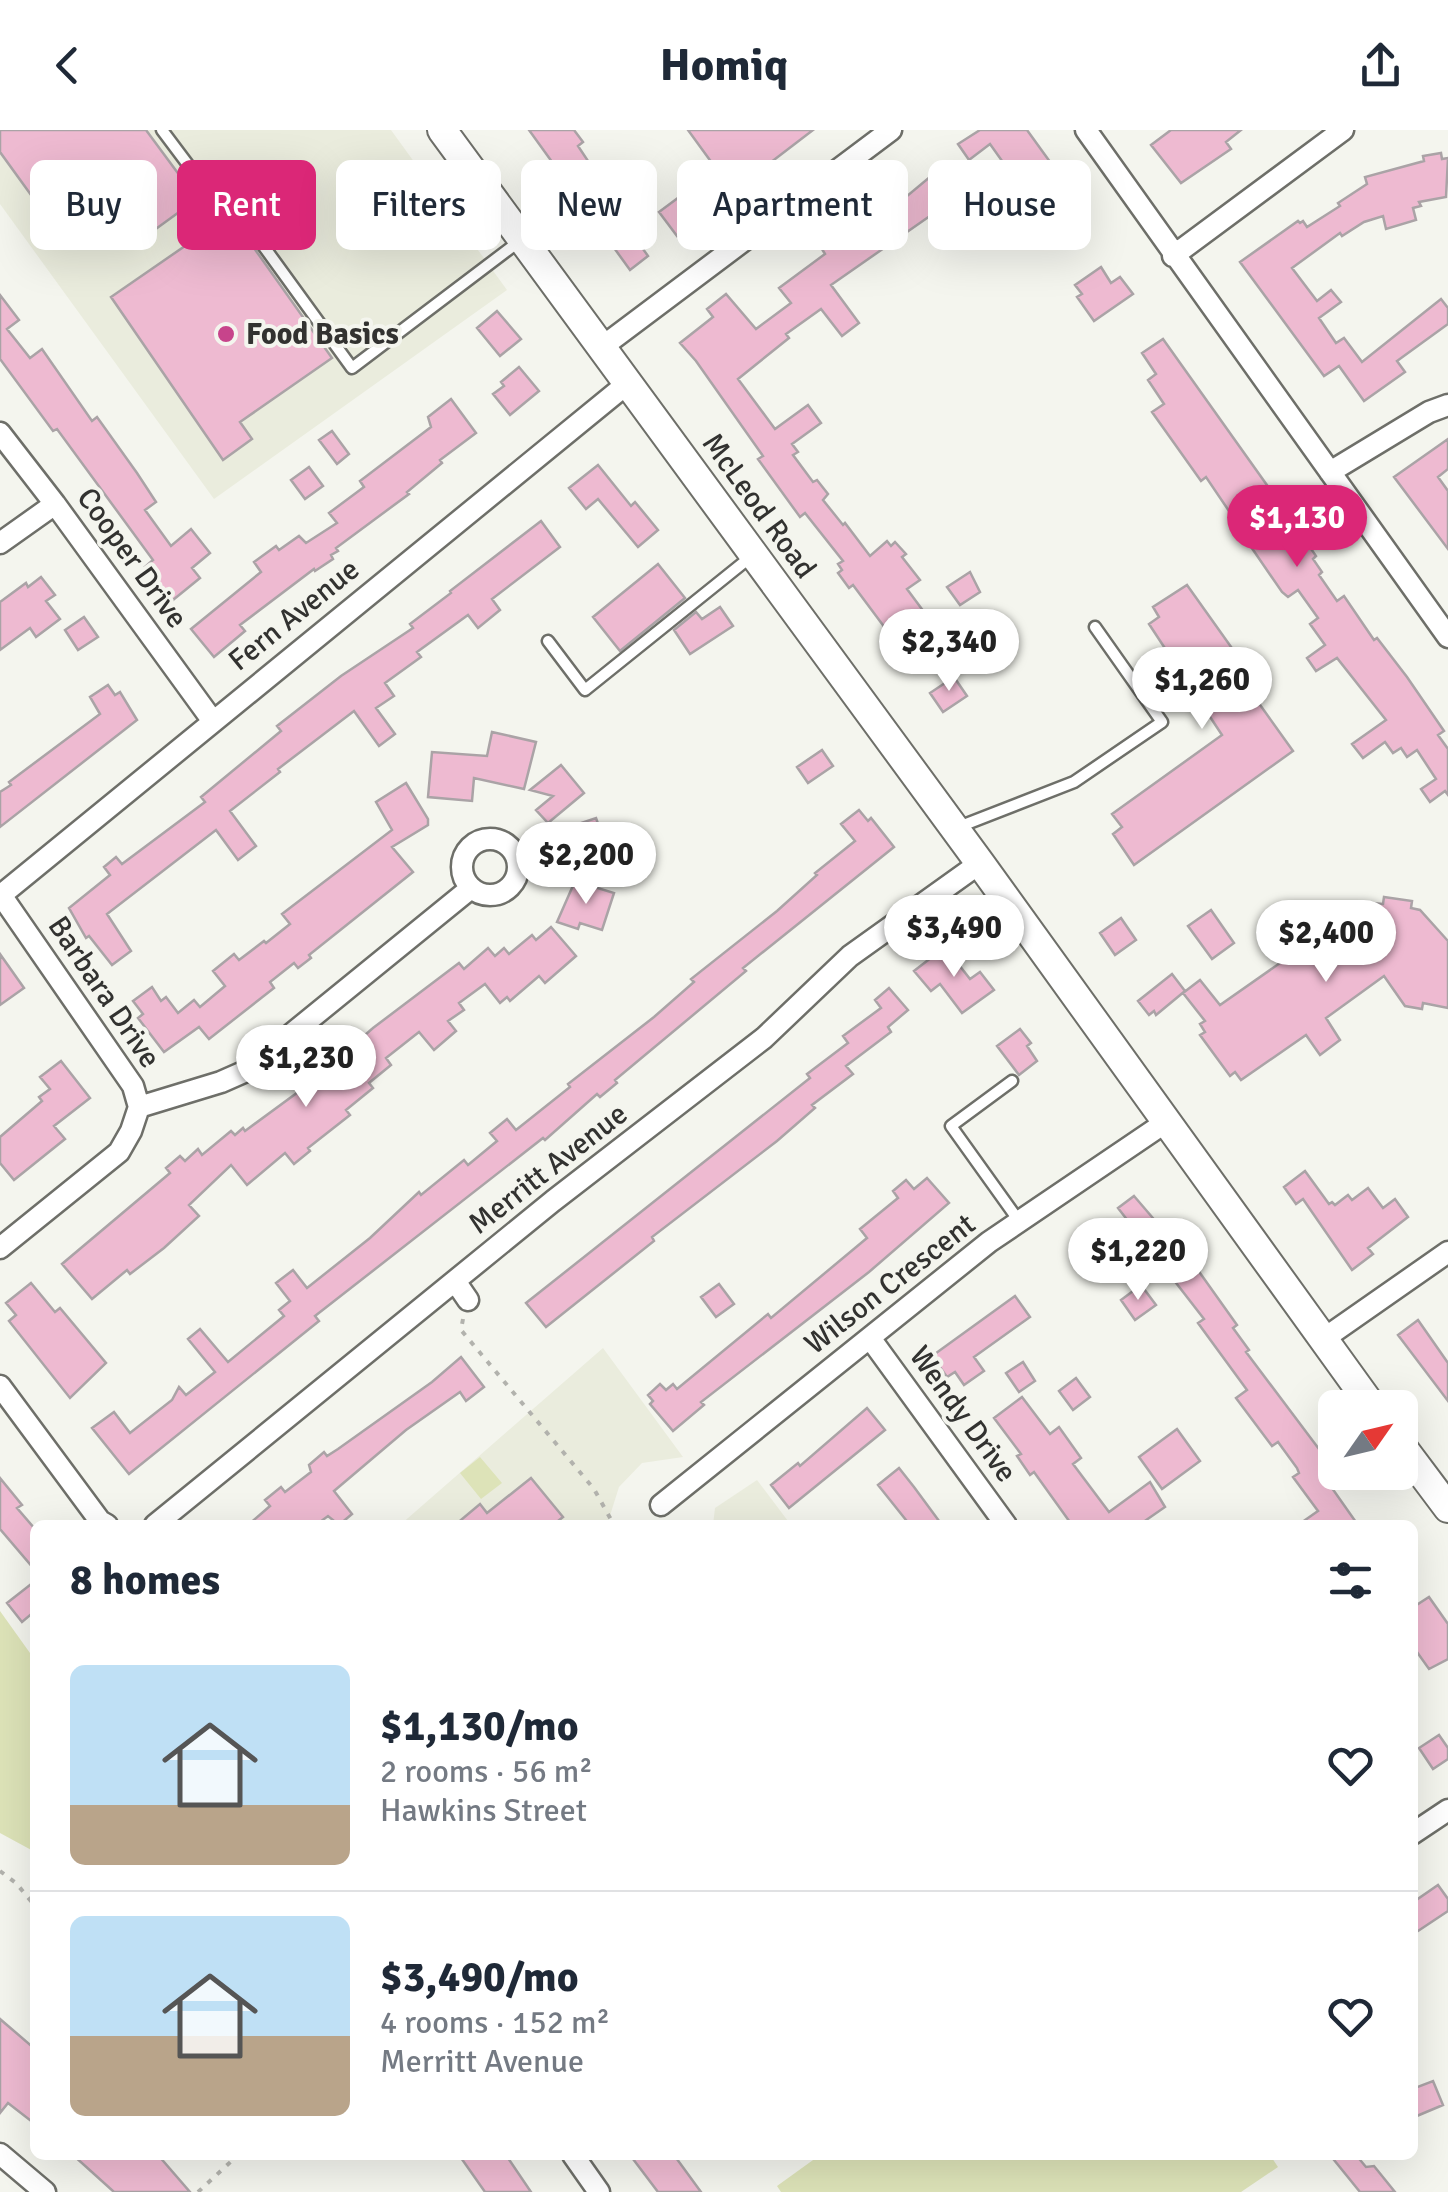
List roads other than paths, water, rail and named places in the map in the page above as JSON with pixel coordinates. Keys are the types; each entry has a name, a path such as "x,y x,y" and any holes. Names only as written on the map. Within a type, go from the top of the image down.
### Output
{"main road":[{"name":"McLeod Road","path":"442,130 521,238"},
{"name":"McLeod Road","path":"530,250 955,828 1360,1390"},
{"path":"1418,1468 1448,1508"}],"street":[{"path":"602,347 891,130"},
{"path":"1086,130 1448,637"},
{"path":"1174,256 1342,130"},
{"name":"Fern Avenue","path":"0,895 628,383"},
{"path":"1330,472 1428,412 1448,404"},
{"name":"Cooper Drive","path":"0,433 212,720"},
{"path":"0,543 56,504"},
{"name":"Merritt Avenue","path":"160,1520 553,1201 764,1038 850,956 980,863"},
{"path":"139,1107 246,1071 470,888"},
{"name":"Barbara Drive","path":"0,895 124,1069 139,1107 119,1152 0,1248"},
{"name":"Wilson Crescent","path":"662,1504 1019,1222 1166,1122"},
{"path":"1322,1340 1448,1252"},
{"path":"455,1281 468,1300"},
{"name":"Wendy Drive","path":"870,1338 1002,1520"},
{"path":"0,1386 100,1520"},
{"path":"1418,1830 1448,1810"},
{"path":"0,2154 44,2192"},
{"path":"577,2160 599,2192"}],"lane":[{"path":"162,130 213,198 241,216 352,368 521,240"},
{"path":"548,641 585,690 754,554"},
{"path":"955,828 1074,782 1162,722 1096,627"},
{"path":"1012,1081 950,1126 1019,1222"}],"place":[{"name":"Food Basics","path":"226,334"}]}
